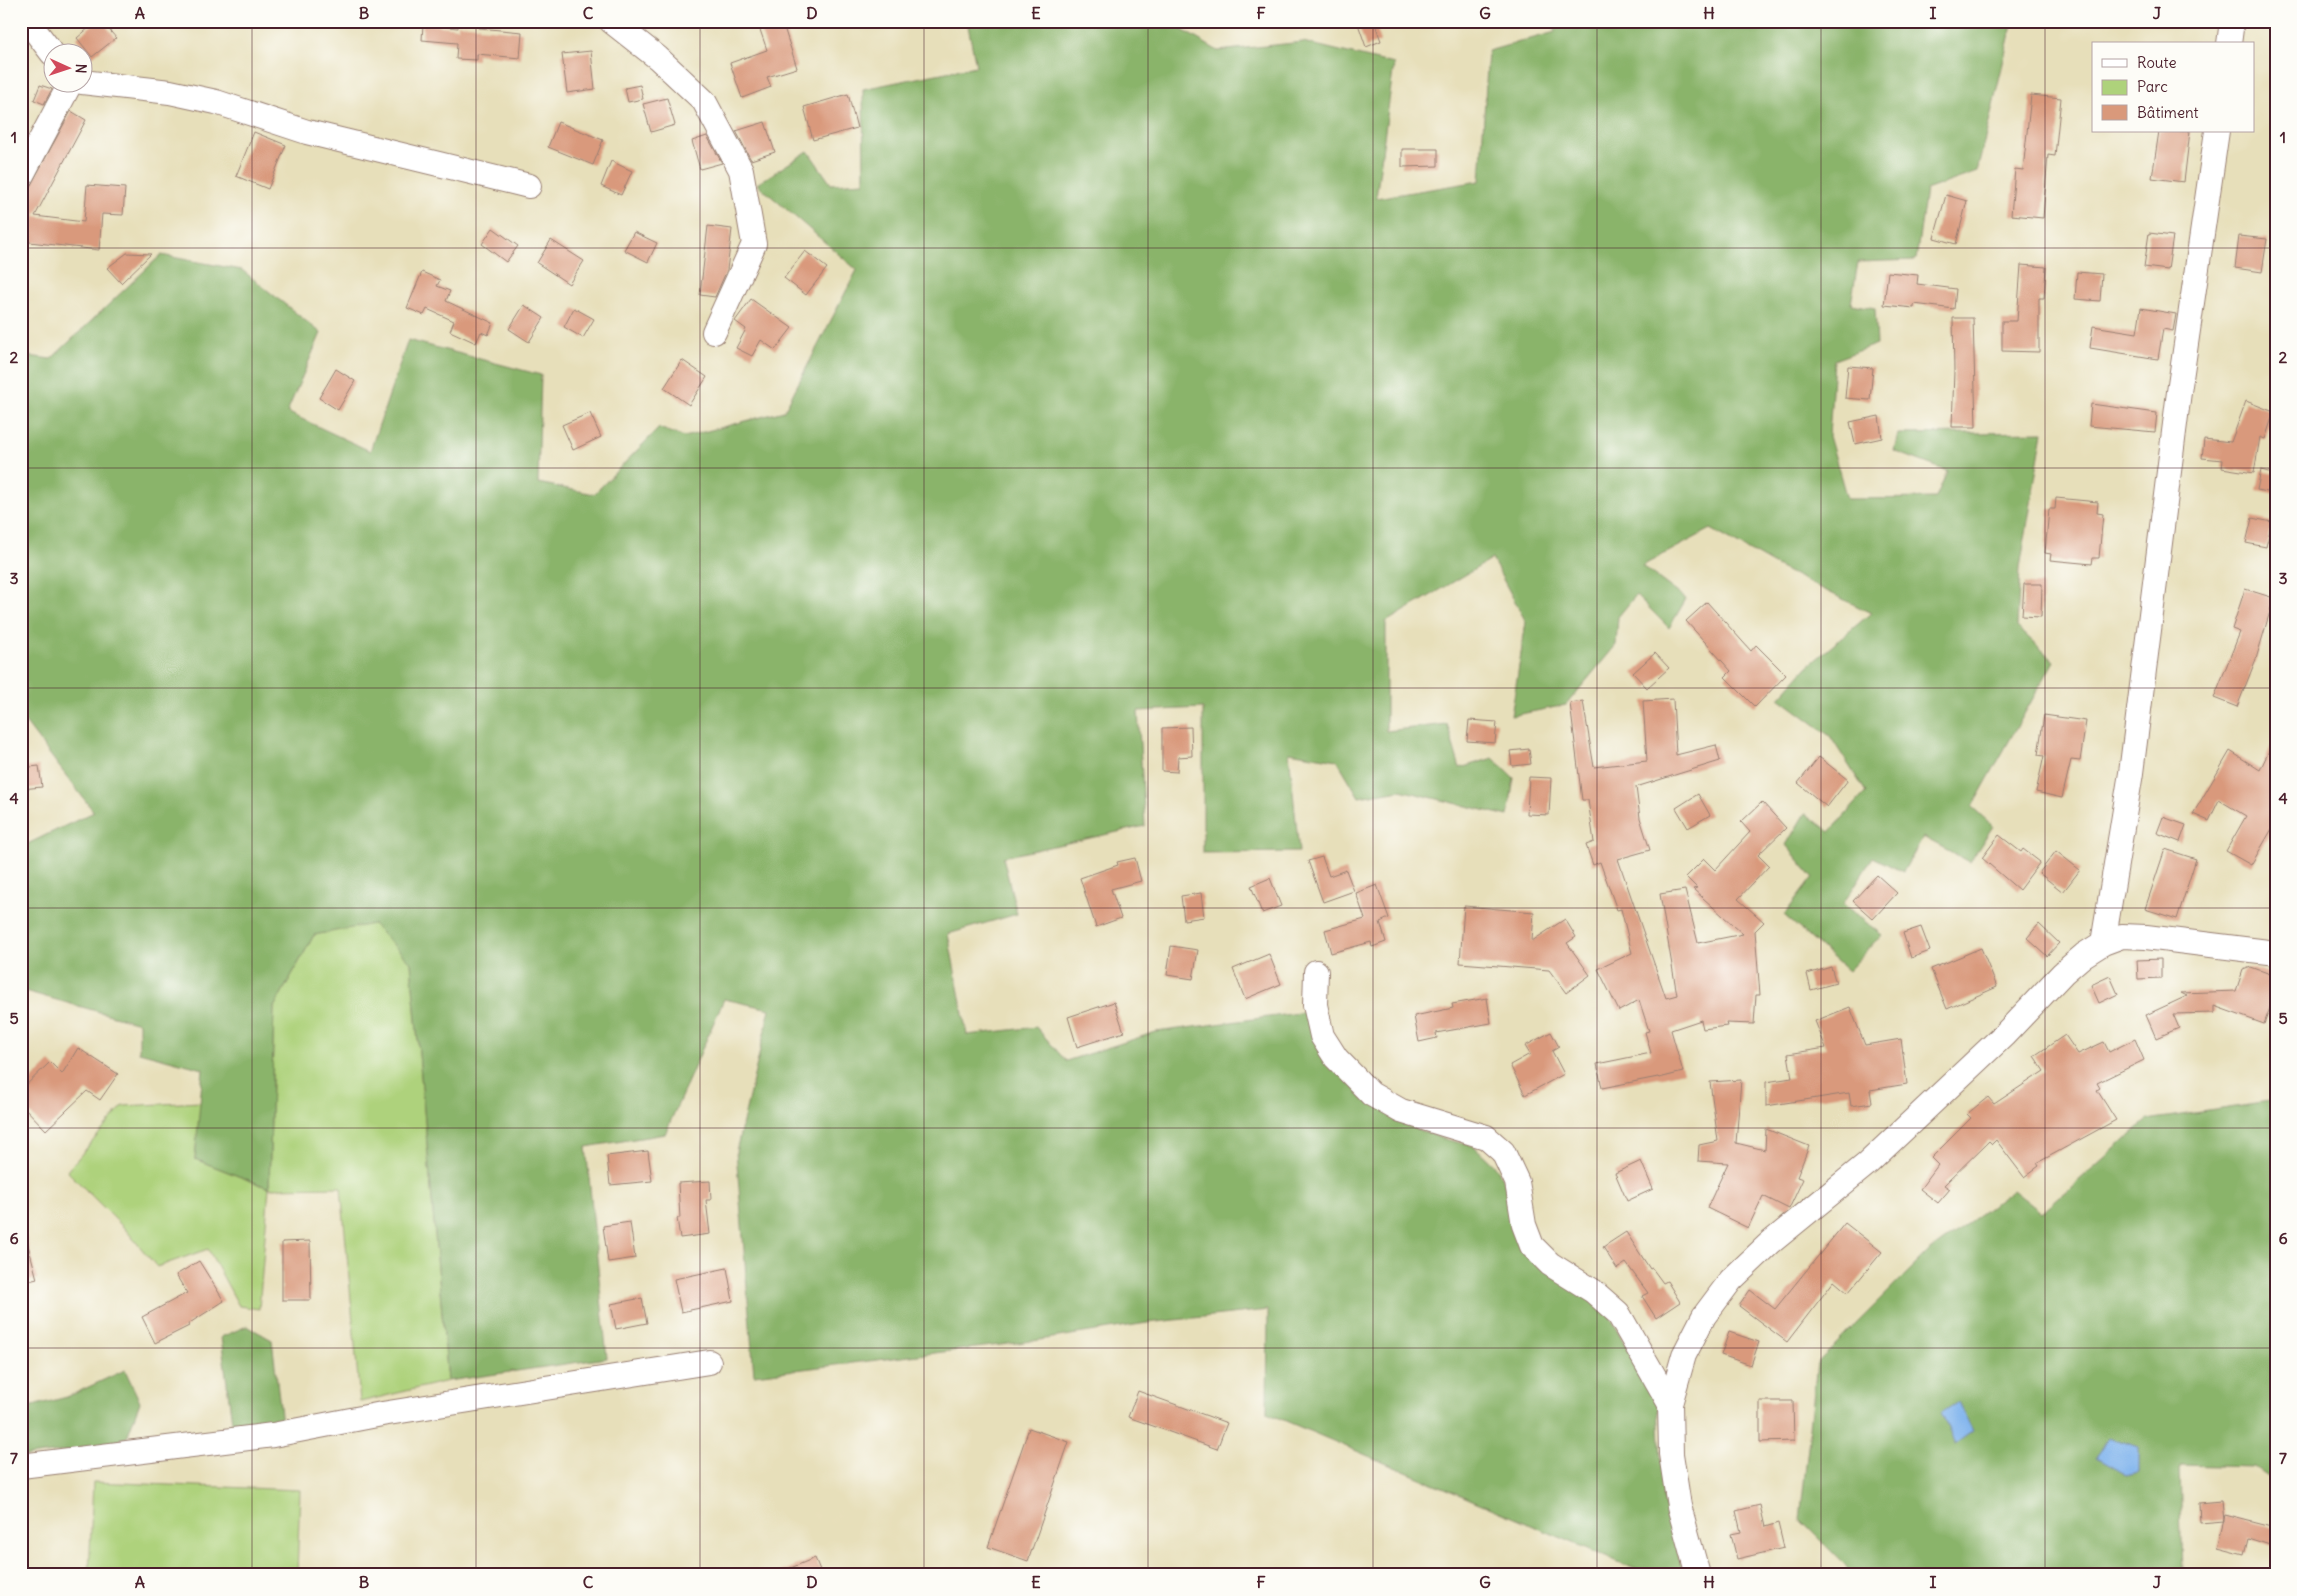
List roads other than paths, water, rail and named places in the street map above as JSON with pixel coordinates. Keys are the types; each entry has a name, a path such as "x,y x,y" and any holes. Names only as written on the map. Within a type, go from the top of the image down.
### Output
{"street":[{"path":"32,21 36,32 44,42"},
{"path":"611,21 658,58 704,101 741,170 754,244 714,332"},
{"path":"2229,42 2232,21"},
{"path":"92,83 179,94 216,102 307,132 529,186"},
{"path":"21,177 67,92"},
{"path":"2103,943 2131,773 2179,392 2217,132"},
{"path":"1698,1575 1679,1506 1671,1454 1670,1404 1684,1355 1704,1316 1731,1280 1770,1243 1868,1163 2004,1035 2063,973 2084,955 2103,943 2122,936 2146,937 2276,953"},
{"path":"1316,972 1315,1005 1322,1036 1336,1058 1371,1094 1393,1107 1486,1137 1503,1152 1517,1182 1524,1225 1532,1246 1550,1264 1592,1291 1618,1313 1670,1404"},
{"path":"21,1466 274,1435 382,1414 709,1362"}],"water":[{"path":"1958,1402 1973,1431 1955,1444 1941,1413"},
{"path":"2109,1437 2139,1447 2139,1472 2126,1475 2096,1458"}]}
